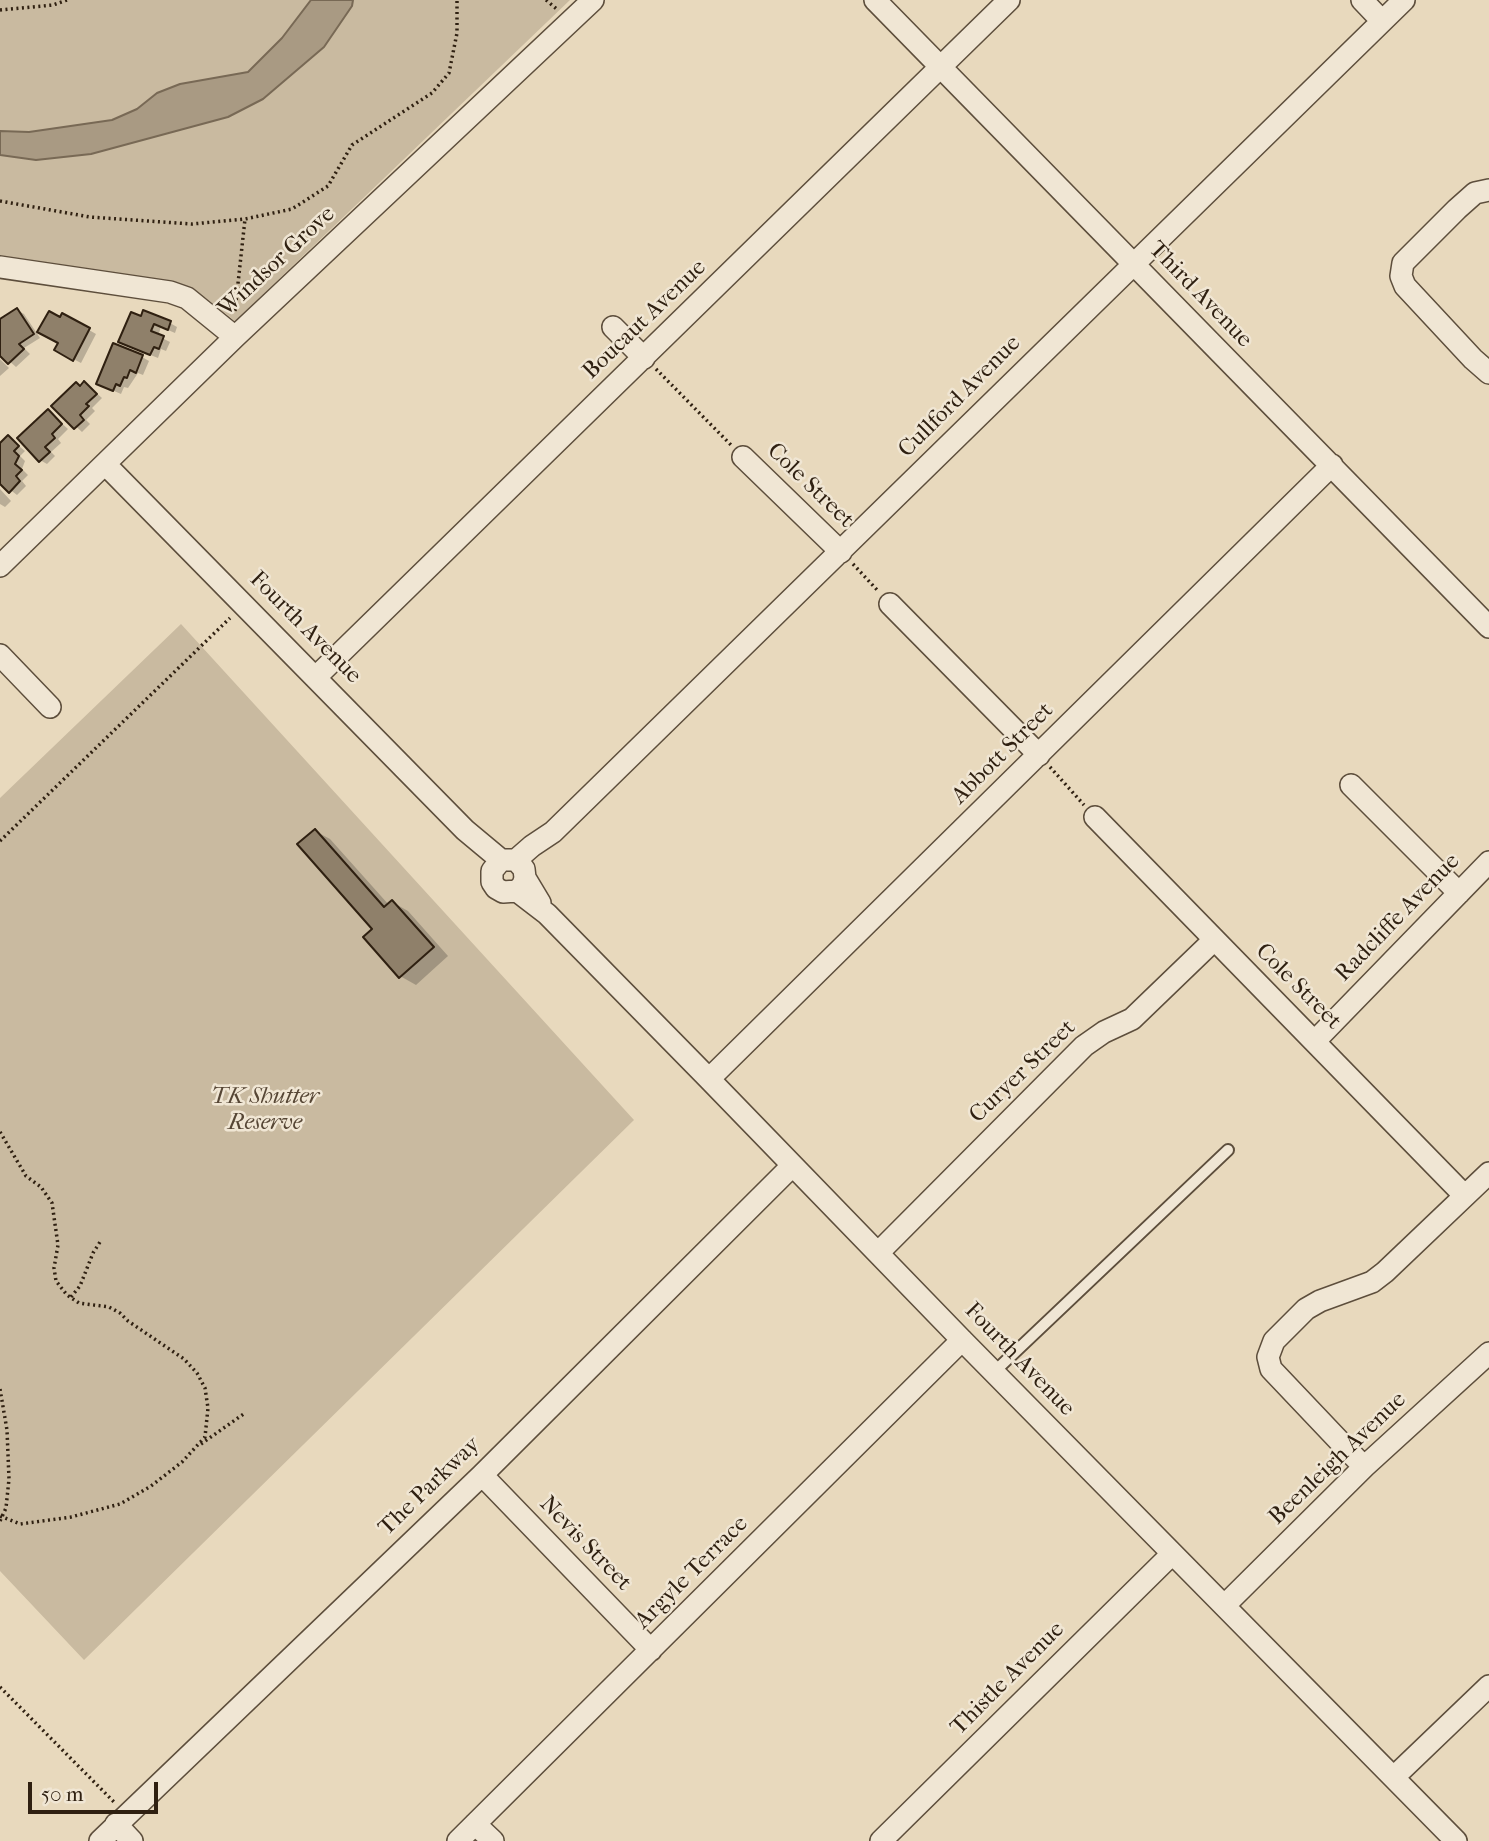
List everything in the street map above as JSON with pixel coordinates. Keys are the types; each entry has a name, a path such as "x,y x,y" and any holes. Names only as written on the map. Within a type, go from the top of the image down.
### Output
{"street":[{"name":"Windsor Grove","path":"0,566 235,337 593,0"},
{"name":"Third Avenue","path":"875,0 1489,627"},
{"name":"Boucaut Avenue","path":"316,677 1009,0"},
{"path":"1362,0 1382,22"},
{"name":"Cullford Avenue","path":"513,872 532,845 553,832 1404,0"},
{"path":"1489,190 1475,192 1467,199 1403,263 1401,276 1405,286 1489,373"},
{"path":"0,267 170,292 187,298 235,337"},
{"path":"613,327 644,358"},
{"name":"Cole Street","path":"743,457 841,552"},
{"name":"Fourth Avenue","path":"106,465 465,830 513,872 547,914 993,1373 1456,1841"},
{"name":"Abbott Street","path":"709,1079 1332,465"},
{"path":"890,604 1039,755"},
{"path":"0,655 50,707"},
{"path":"1351,785 1459,893"},
{"name":"Cole Street","path":"1095,817 1464,1195"},
{"name":"Radcliffe Avenue","path":"1315,1041 1489,862"},
{"name":"Curyer Street","path":"878,1253 1084,1046 1104,1032 1132,1019 1214,940"},
{"name":"The Parkway","path":"100,1841 482,1475 792,1166"},
{"path":"1364,1467 1271,1369 1268,1357 1274,1340 1306,1309 1320,1301 1372,1282 1385,1272 1489,1173"},
{"name":"Argyle Terrace","path":"458,1841 962,1340"},
{"name":"Beenleigh Avenue","path":"1225,1605 1364,1467 1489,1353"},
{"name":"Nevis Street","path":"482,1475 651,1650"},
{"name":"Thistle Avenue","path":"881,1841 1172,1554"},
{"path":"1394,1777 1489,1686"},
{"path":"121,1820 132,1841"},
{"path":"475,1824 493,1841"}],"lane":[{"path":"993,1373 1228,1150"}],"path":[{"path":"37,0 37,6"},
{"path":"0,10 68,0"},
{"path":"0,201 90,217 192,224 246,219 292,209 328,186 352,145 432,93 449,73 457,33 457,0"},
{"path":"235,337 246,219"},
{"path":"644,358 743,457"},
{"path":"841,552 890,604"},
{"path":"0,841 244,604"},
{"path":"1039,755 1095,817"},
{"path":"0,1132 26,1175 41,1187 52,1203 58,1245 54,1268 56,1281 79,1303 109,1307 184,1359 197,1373 205,1388 208,1408 205,1437 166,1475 120,1504 71,1517 20,1524 1,1518 9,1479 7,1430 0,1388"},
{"path":"71,1297 80,1286 100,1242"},
{"path":"194,1449 245,1413"},
{"path":"0,1687 121,1820"}],"green space":[{"path":"0,0 570,0 235,321 206,298 181,284 0,257"},
{"name":"TK Shutter Reserve","path":"181,624 634,1120 84,1660 0,1571 0,798"}],"shaded area":[{"path":"311,0 353,0 352,6 324,47 263,99 228,117 91,154 36,160 0,155 0,131 29,132 112,120 137,109 157,93 180,84 248,72 282,38"}],"building":[{"path":"17,308 34,334 19,344 24,349 8,364 0,356 0,319"},
{"path":"143,310 171,321 168,330 154,324 151,331 164,336 159,349 154,347 150,355 118,342 131,312 141,316"},
{"path":"49,311 60,317 62,313 90,328 73,361 54,350 58,343 37,332"},
{"path":"113,343 143,355 136,373 130,370 127,378 124,377 120,386 116,384 113,391 96,384"},
{"path":"84,381 97,394 86,404 89,406 80,415 84,420 74,429 51,406 76,382 80,386"},
{"path":"48,409 62,424 52,434 55,438 45,447 50,452 39,462 17,438"},
{"path":"8,435 19,446 14,451 19,456 15,464 22,470 16,476 20,481 9,493 0,484 0,443"},
{"path":"315,829 384,907 392,900 434,947 399,978 363,937 372,929 297,844"}]}
